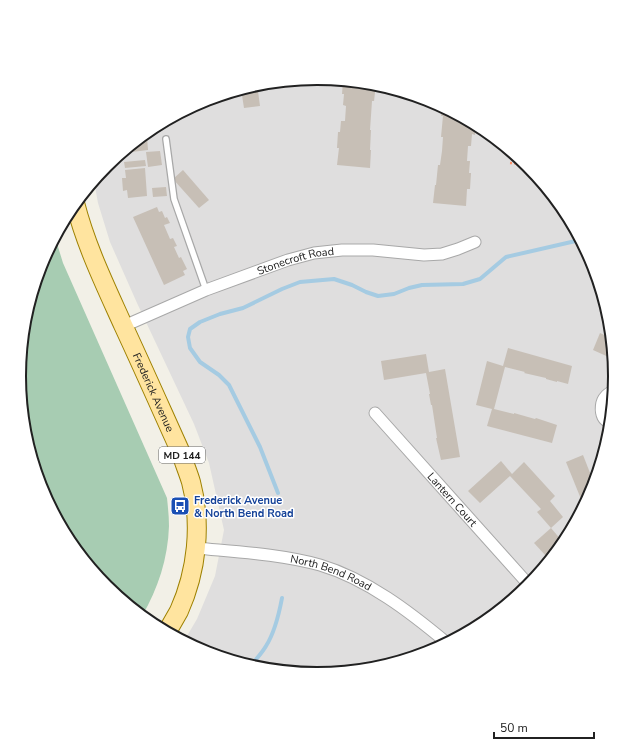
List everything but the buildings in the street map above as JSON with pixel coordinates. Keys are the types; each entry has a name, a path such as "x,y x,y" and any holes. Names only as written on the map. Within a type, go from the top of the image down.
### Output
{"main road":[{"name":"Frederick Avenue","path":"77,211 102,280 181,453 191,482 197,527 196,548 184,598 170,627"}],"street":[{"name":"Stonecroft Road","path":"124,326 206,290 288,260 314,253 342,250 373,250 424,255 442,254 475,242"},
{"path":"605,419 601,407 607,395"},
{"name":"Lantern Court","path":"375,413 525,580"},
{"name":"North Bend Road","path":"196,548 255,553 290,558 321,565 348,576 375,590 406,610 442,639"}],"lane":[{"path":"166,139 174,199 206,290"}],"path":[{"path":"510,163 516,163"}],"shaded area":[{"path":"317,85 355,87 411,100 446,115 462,124 479,134 509,157 536,184 548,199 559,214 578,247 593,282 606,338 608,376 606,414 593,470 569,522 559,538 536,568 509,595 494,607 479,618 446,637 411,652 355,665 317,667 279,665 223,652 187,636 197,619 215,576 224,530 209,463 194,424 110,242 98,203 95,188 98,184 125,157 155,134 188,115 223,100 279,87"}],"green space":[{"path":"57,245 63,263 167,498 169,526 167,550 161,573 145,611 111,582 75,538 56,505 41,470 36,451 28,414 26,376 28,338 41,282"}],"waterway":[{"path":"278,493 260,447 229,385 219,375 200,362 190,348 188,337 190,329 200,322 220,314 243,308 300,282 334,279 378,296 394,294 422,285 463,284 480,279 506,257 575,241"},
{"path":"256,660 272,635 282,598"}],"place":[{"name":"Frederick Avenue & North Bend Road","path":"180,506"}]}
